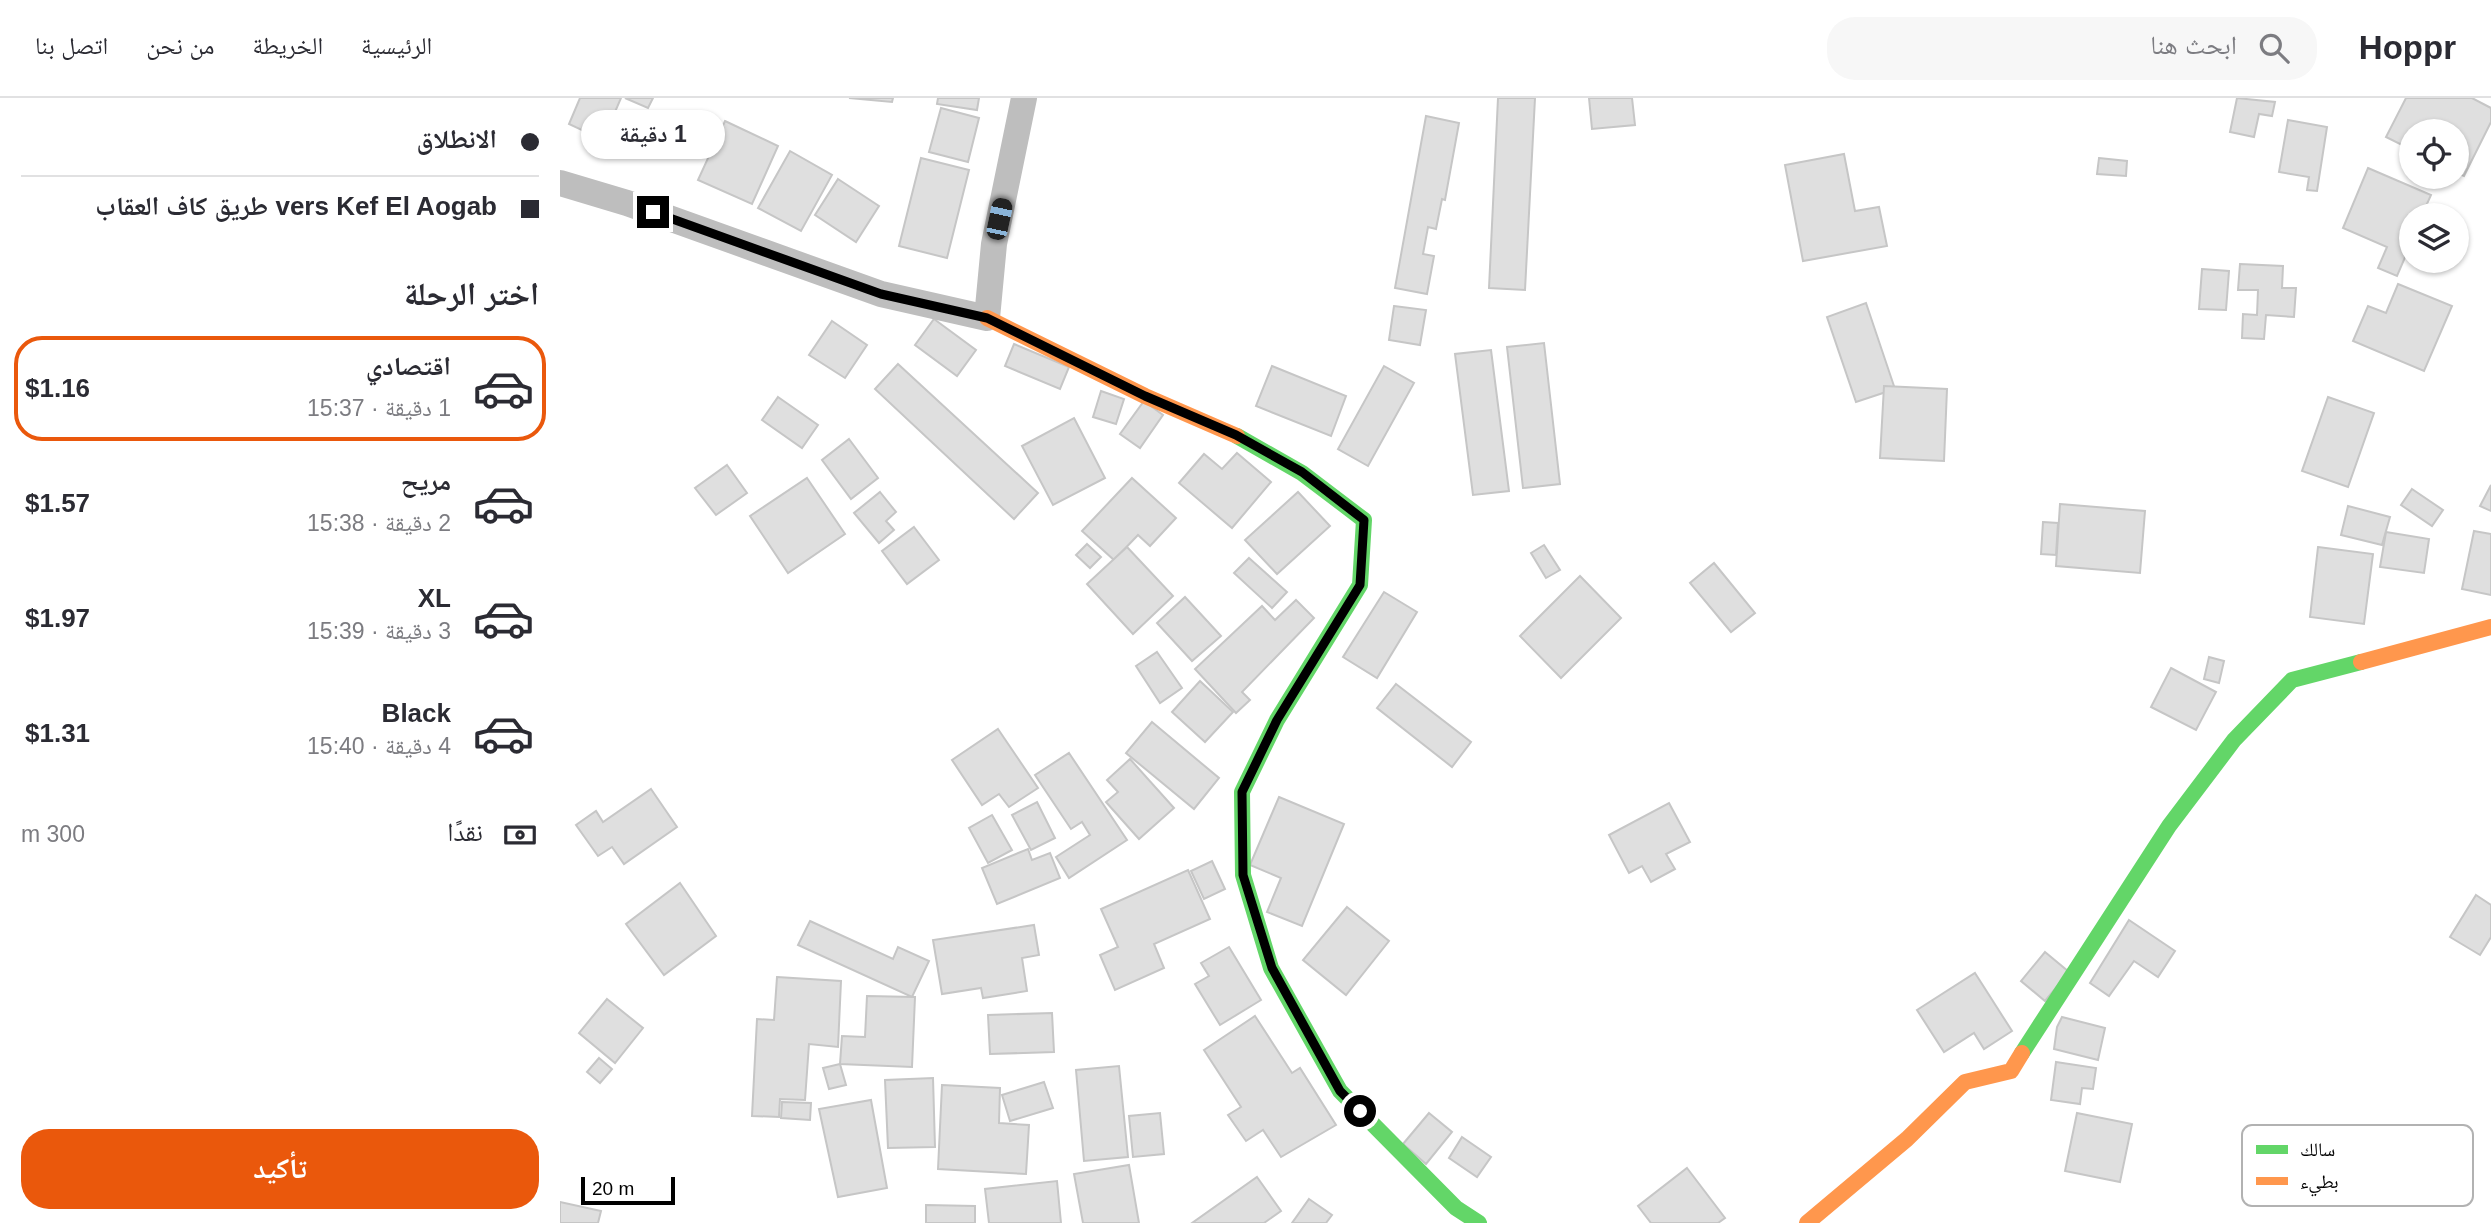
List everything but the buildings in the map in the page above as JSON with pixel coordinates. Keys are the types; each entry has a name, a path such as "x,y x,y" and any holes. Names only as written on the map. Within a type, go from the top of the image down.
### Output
{"street":[{"path":"987,318 994,244 1024,98"},
{"path":"560,183 627,202 881,294 987,318 1145,396 1236,435 1302,472 1364,520 1360,585 1277,720 1242,792 1243,875 1272,968 1340,1091 1456,1208 1479,1223"},
{"path":"1807,1223 1907,1139 1965,1082 2011,1071 2169,826 2234,740 2292,680 2491,627"}],"traffic: fast":[{"path":"1237,436 1302,473 1364,520 1360,585 1277,720 1242,792 1243,875 1271,968 1340,1091 1456,1208 1479,1223"},
{"path":"2022,1053 2169,826 2234,740 2292,680 2361,662"}],"traffic: slow":[{"path":"987,318 1145,396 1237,436"},
{"path":"2361,662 2491,627"},
{"path":"1807,1223 1907,1139 1965,1082 2011,1071 2022,1053"}],"route":[{"path":"653,212 881,294 987,318 1145,396 1236,435 1302,472 1364,520 1360,585 1322,651 1277,720 1242,792 1243,875 1272,968 1340,1091 1360,1111"}]}
